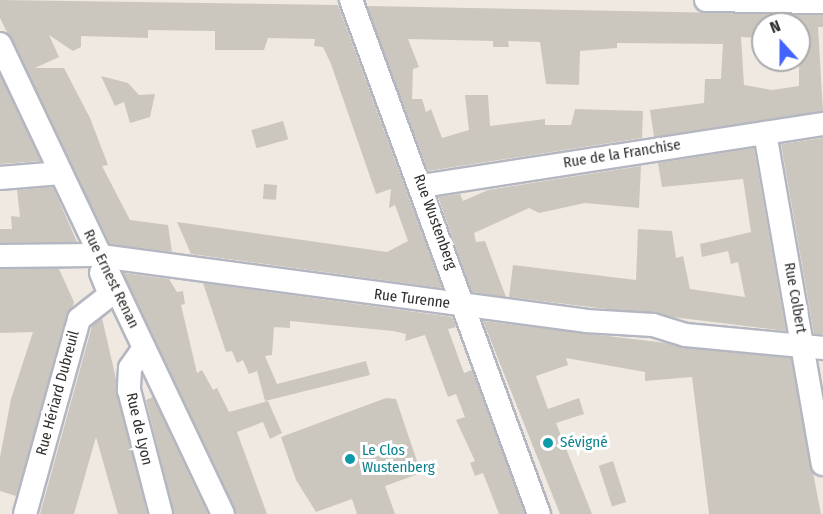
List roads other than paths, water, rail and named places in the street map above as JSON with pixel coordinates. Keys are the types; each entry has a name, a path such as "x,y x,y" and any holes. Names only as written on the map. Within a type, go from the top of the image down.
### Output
{"street":[{"name":"Rue Wustenberg","path":"351,0 422,186 539,514"},
{"path":"706,0 823,2"},
{"name":"Rue Ernest Renan","path":"0,44 61,173 96,255"},
{"name":"Rue de la Franchise","path":"422,186 823,124"},
{"name":"Rue Colbert","path":"765,133 813,347 823,464"},
{"path":"0,178 61,173"},
{"path":"96,255 113,293"},
{"name":"Rue Turenne","path":"0,256 96,255 465,305 813,347"},
{"name":"Rue Ernest Renan","path":"113,293 144,348 223,514"},
{"name":"Rue Hériard Dubreuil","path":"25,514 79,319 113,293"},
{"name":"Rue de Lyon","path":"144,348 130,368 129,390 160,514"}],"place":[{"name":"Sévigné","path":"548,443"},
{"name":"Le Clos Wustenberg","path":"350,459"}]}
